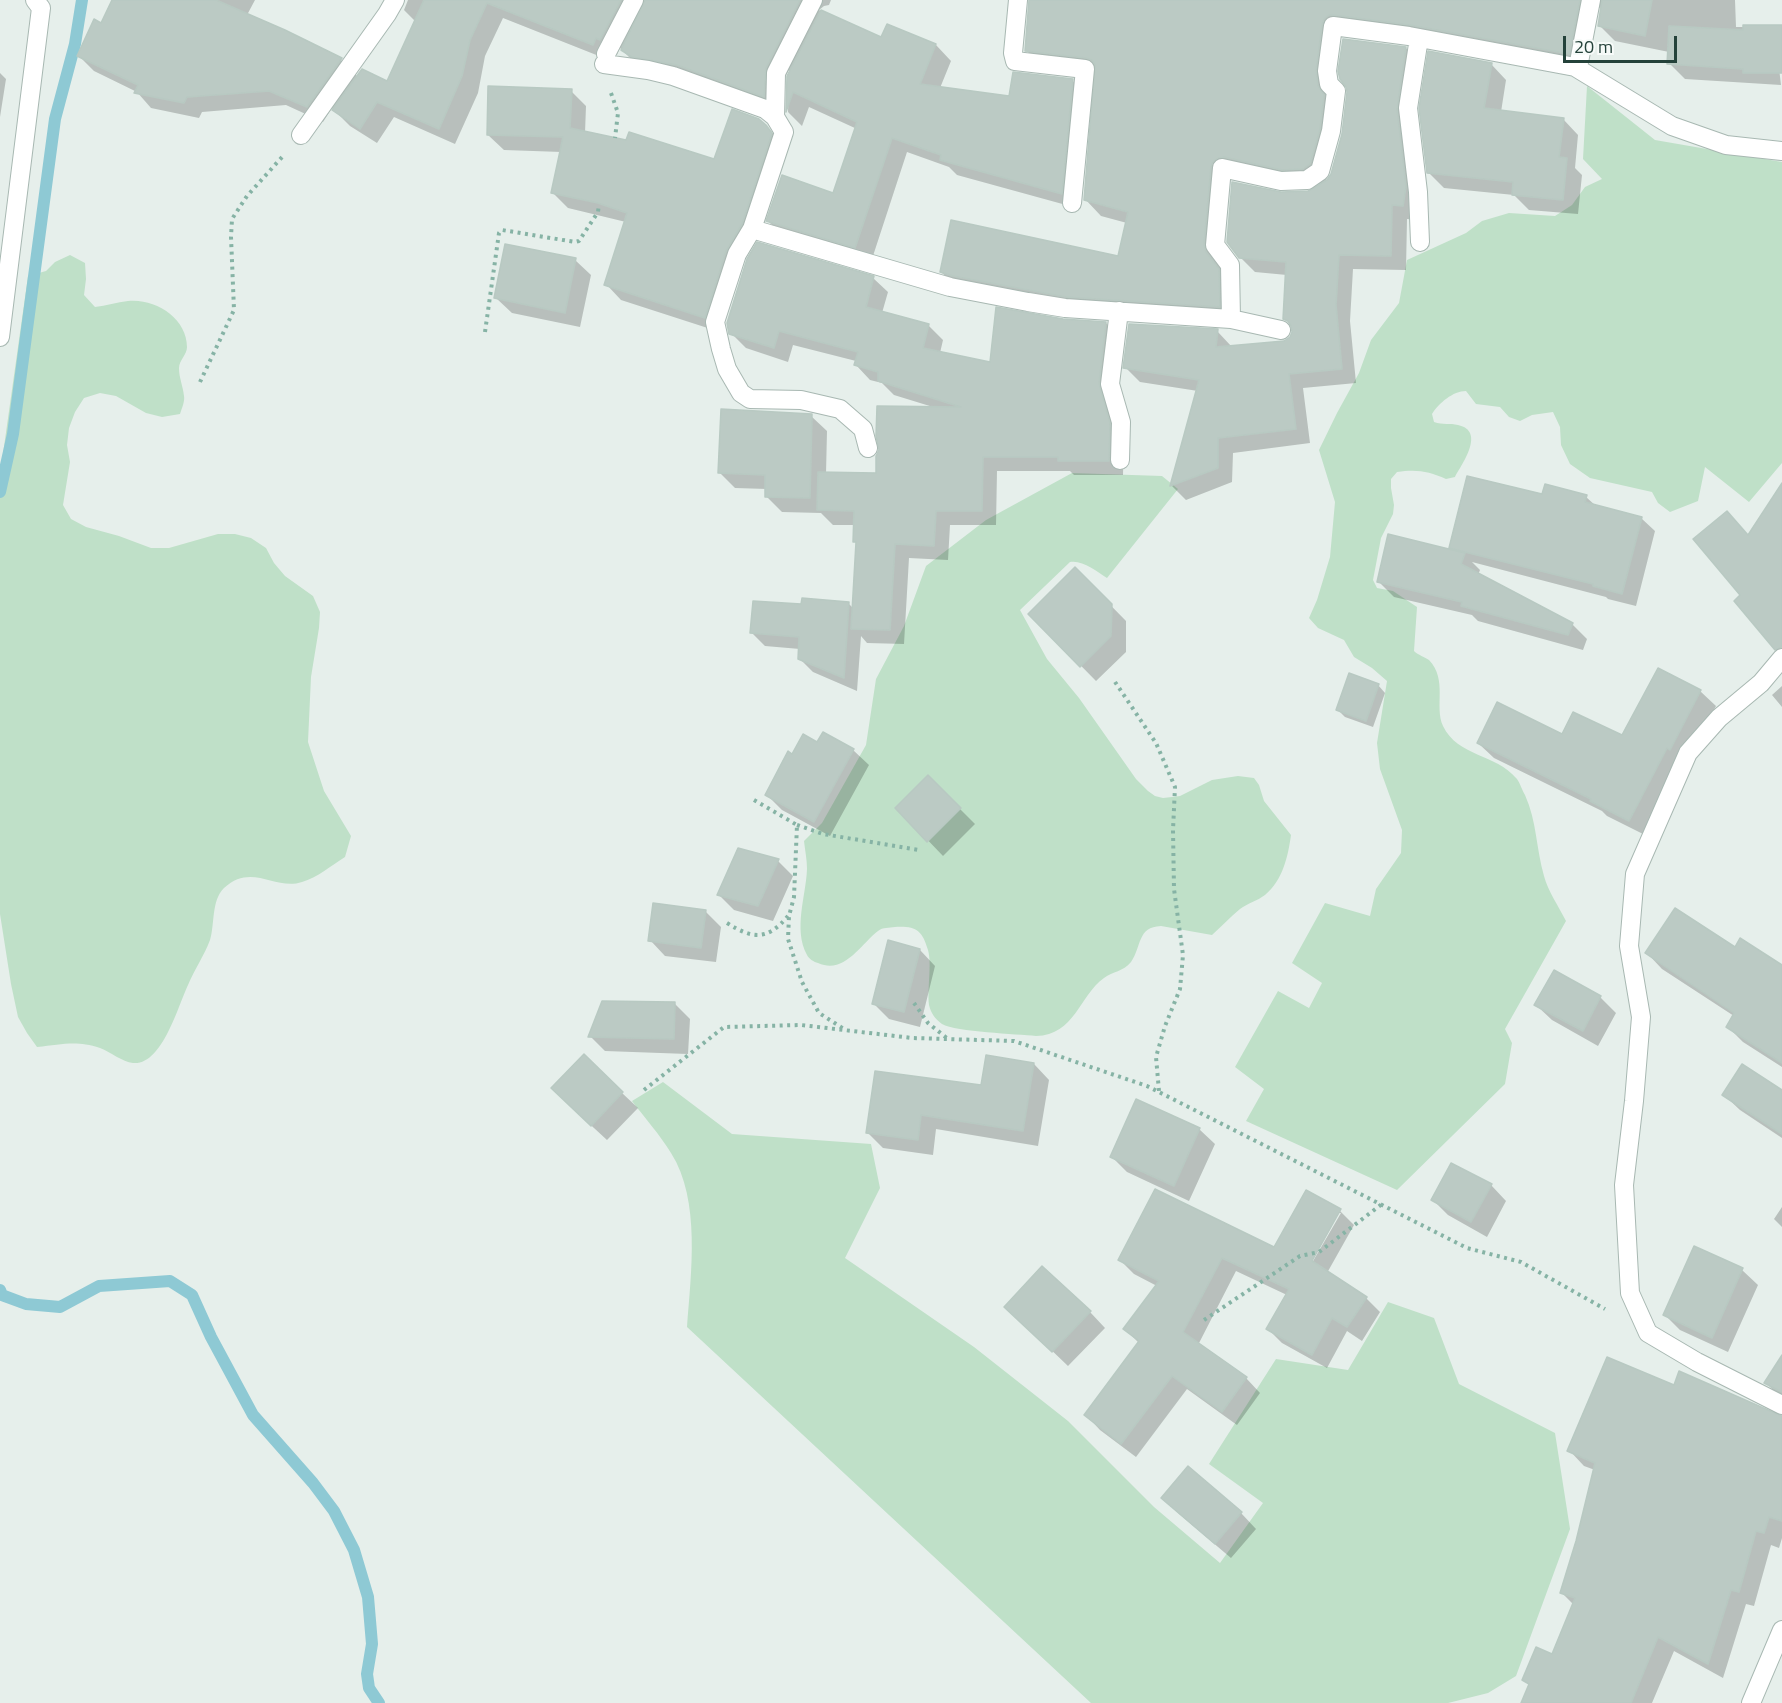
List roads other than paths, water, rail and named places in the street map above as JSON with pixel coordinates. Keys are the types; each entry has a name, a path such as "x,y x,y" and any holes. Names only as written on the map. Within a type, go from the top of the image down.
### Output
{"street":[{"path":"0,337 42,8 35,0"},
{"path":"301,135 395,0"},
{"path":"634,0 605,59 673,76 765,109 775,117 784,132 752,229 737,254 715,322 727,369 741,393 750,399 801,400 840,409 863,429 868,448"},
{"path":"775,117 776,73 813,0"},
{"path":"1018,0 1013,53 1015,62 1085,69 1072,203"},
{"path":"1575,68 1579,62 1591,0"},
{"path":"1231,319 1230,265 1215,245 1222,168 1281,181 1307,180 1320,171 1331,131 1336,91 1329,84 1327,71 1333,26 1419,38 1575,68 1672,126 1726,145 1782,151"},
{"path":"1419,38 1408,108 1418,192 1420,242"},
{"path":"752,229 950,287 1046,305 1231,319 1281,330"},
{"path":"1119,310 1110,384 1121,422 1120,460"},
{"path":"1782,658 1761,683 1719,718 1688,753 1635,874 1629,946 1641,1017 1624,1185 1630,1293 1648,1333 1697,1362 1782,1405"},
{"path":"1750,1703 1777,1654 1782,1630"}],"waterway":[{"path":"0,492 13,434 55,119 75,44 82,0"},
{"path":"0,1290 2,1295 26,1304 60,1307 99,1286 170,1281 192,1295 211,1337 253,1415 313,1483 334,1511 354,1550 368,1597 372,1644 367,1674 369,1688 379,1703"}]}
